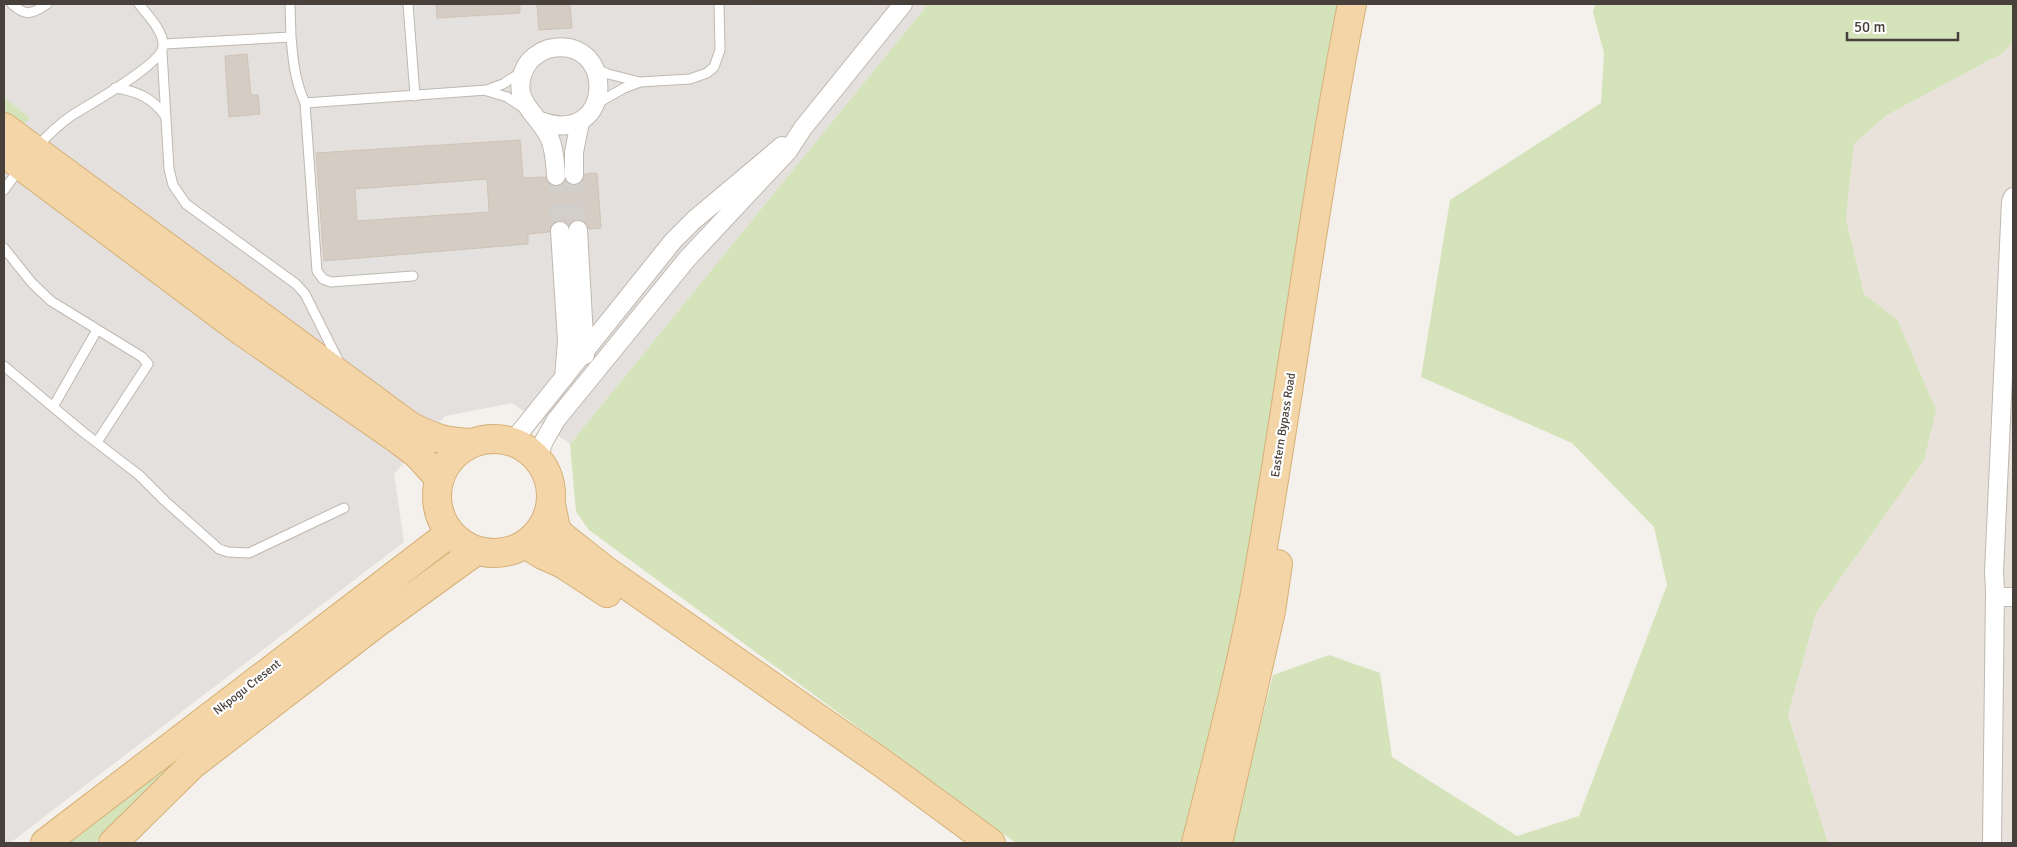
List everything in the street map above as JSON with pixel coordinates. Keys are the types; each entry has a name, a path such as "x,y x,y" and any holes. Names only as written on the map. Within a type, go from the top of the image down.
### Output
{"main road":[{"name":"Eastern Bypass Road","path":"1196,843 1234,693 1254,595 1323,168 1352,4"},
{"name":"Eastern Bypass Road","path":"1218,843 1271,611 1306,373 1367,4"},
{"path":"4,127 20,156 240,330 417,454 439,478"},
{"path":"20,156 348,380 410,426 434,438 449,442 472,442 493,438 513,441 524,447 537,459 546,472 549,482 550,504 556,529 568,542 991,843"},
{"path":"472,442 448,460 439,478 436,501 439,512 450,532 466,546 476,551 501,553 514,550 525,544 542,527 550,504"},
{"name":"Nkpogu Cresent","path":"45,843 450,532"},
{"path":"525,544 543,556 562,564 625,605 964,843"},
{"path":"113,843 192,765 378,622 476,551"}],"street":[{"path":"537,459 556,420 583,386 687,259 788,151 803,128 903,4"},
{"path":"536,117 553,126 567,126 580,122 590,113 596,104 600,88 598,74 581,53 570,48 557,47 545,50 534,56 525,69 522,78 521,90 524,102 550,139 554,154 556,176"},
{"path":"574,175 574,152 580,122"},
{"path":"513,441 673,241 701,214 803,128"},
{"path":"1992,843 1994,553 2013,197"},
{"path":"578,230 586,351 583,386"},
{"path":"560,231 567,342 564,379"},
{"path":"1995,597 2013,597"}],"lane":[{"path":"12,4 21,12 27,13 36,11 47,4"},
{"path":"139,4 160,33 163,48 169,169 173,185 186,204 296,284 305,294 348,380"},
{"path":"290,4 294,70 298,87 305,103 317,271 323,279 331,282 413,276"},
{"path":"408,4 415,96"},
{"path":"596,104 624,88 640,82 690,78 707,74 714,67 720,50 719,4"},
{"path":"4,190 20,156 69,117 147,68 163,48 291,36"},
{"path":"594,68 608,74 640,82"},
{"path":"305,103 487,90 503,84 525,69"},
{"path":"115,88 138,92 160,108 166,117"},
{"path":"487,90 507,97 536,117"},
{"path":"4,248 32,283 51,301 142,357 148,364 97,442"},
{"path":"53,406 97,330"},
{"path":"4,366 139,475 201,535 219,549 228,552 249,553 344,508"}],"shaded area":[{"path":"4,4 928,4 570,444 512,403 445,416 394,474 404,542 10,843 4,843 4,151 29,118 4,97"},
{"path":"303,4 420,4 422,22 496,17 498,58 463,62 464,80 328,88 320,86 313,81 307,69"},
{"path":"750,4 874,4 858,23 752,31"},
{"path":"2013,42 2013,843 1828,843 1788,715 1816,613 1924,460 1897,319 1864,294 1846,219 1854,144 1887,115 2003,53"},
{"path":"301,137 310,270 301,271 205,202 201,147"},
{"path":"517,245 524,354 441,359 433,251"},
{"path":"419,254 421,297 334,302 327,291 324,261"}],"green space":[{"path":"928,4 1350,4 1269,508 1189,843 1016,843 589,530 576,512 570,444"},
{"path":"1595,4 2013,4 2013,42 2003,53 1887,115 1854,144 1846,219 1864,294 1897,319 1936,410 1924,460 1816,613 1788,715 1828,843 1230,843 1273,675 1329,655 1380,673 1392,757 1517,836 1579,816 1667,585 1654,527 1572,443 1421,377 1450,200 1601,103 1604,53 1593,12"},
{"path":"4,97 30,118 19,129 4,117"},
{"path":"444,547 455,556 167,772 95,843 68,843"}],"building":[{"path":"436,4 520,4 520,13 437,18"},
{"path":"537,4 570,4 572,28 539,30"},
{"path":"247,54 251,95 258,95 260,114 229,117 225,56"},
{"path":"520,140 523,178 545,177 552,186 562,185 565,181 574,186 583,181 585,174 597,173 601,228 589,229 587,224 578,219 569,225 559,220 551,226 549,232 528,234 528,244 324,261 316,153","holes":["487,179 489,212 357,221 355,189"]}],"tunnel":[{"path":"574,175 578,230"},
{"path":"556,176 560,231"}]}
